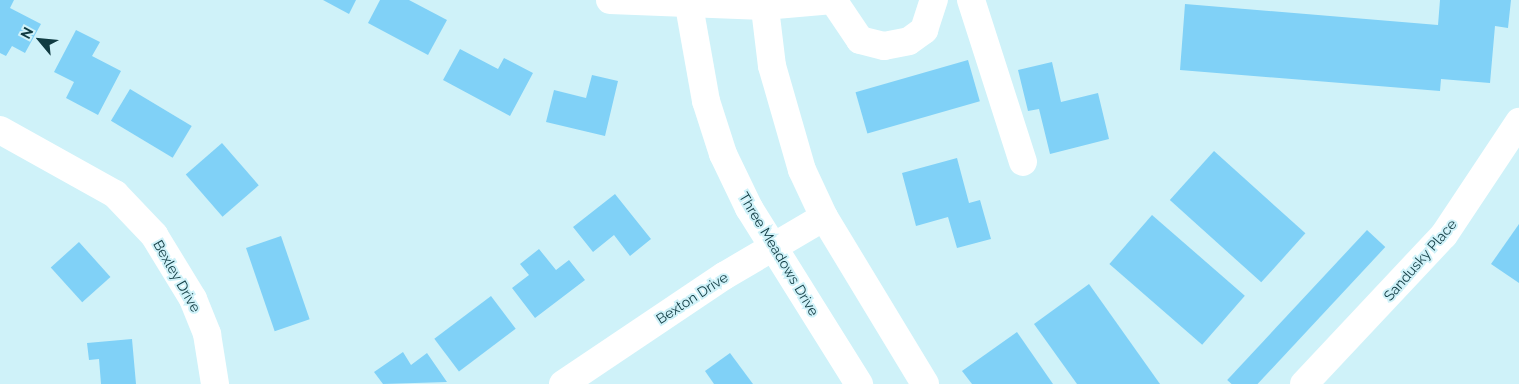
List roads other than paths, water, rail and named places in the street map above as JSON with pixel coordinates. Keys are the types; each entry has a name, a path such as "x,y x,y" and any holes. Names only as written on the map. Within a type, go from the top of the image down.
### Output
{"street":[{"path":"610,0 764,3 833,0 860,40 884,46 909,41 924,30 934,0"},
{"path":"971,0 1023,162"},
{"name":"Three Meadows Drive","path":"688,2 706,101 724,154 773,248 859,384"},
{"path":"764,3 784,119 824,217 926,384"},
{"name":"Sandusky Place","path":"1304,384 1444,235 1519,122"},
{"name":"Bexley Drive","path":"0,130 115,194 154,235 193,299 207,334 216,384"},
{"name":"Bexton Drive","path":"563,384 824,217"}]}
